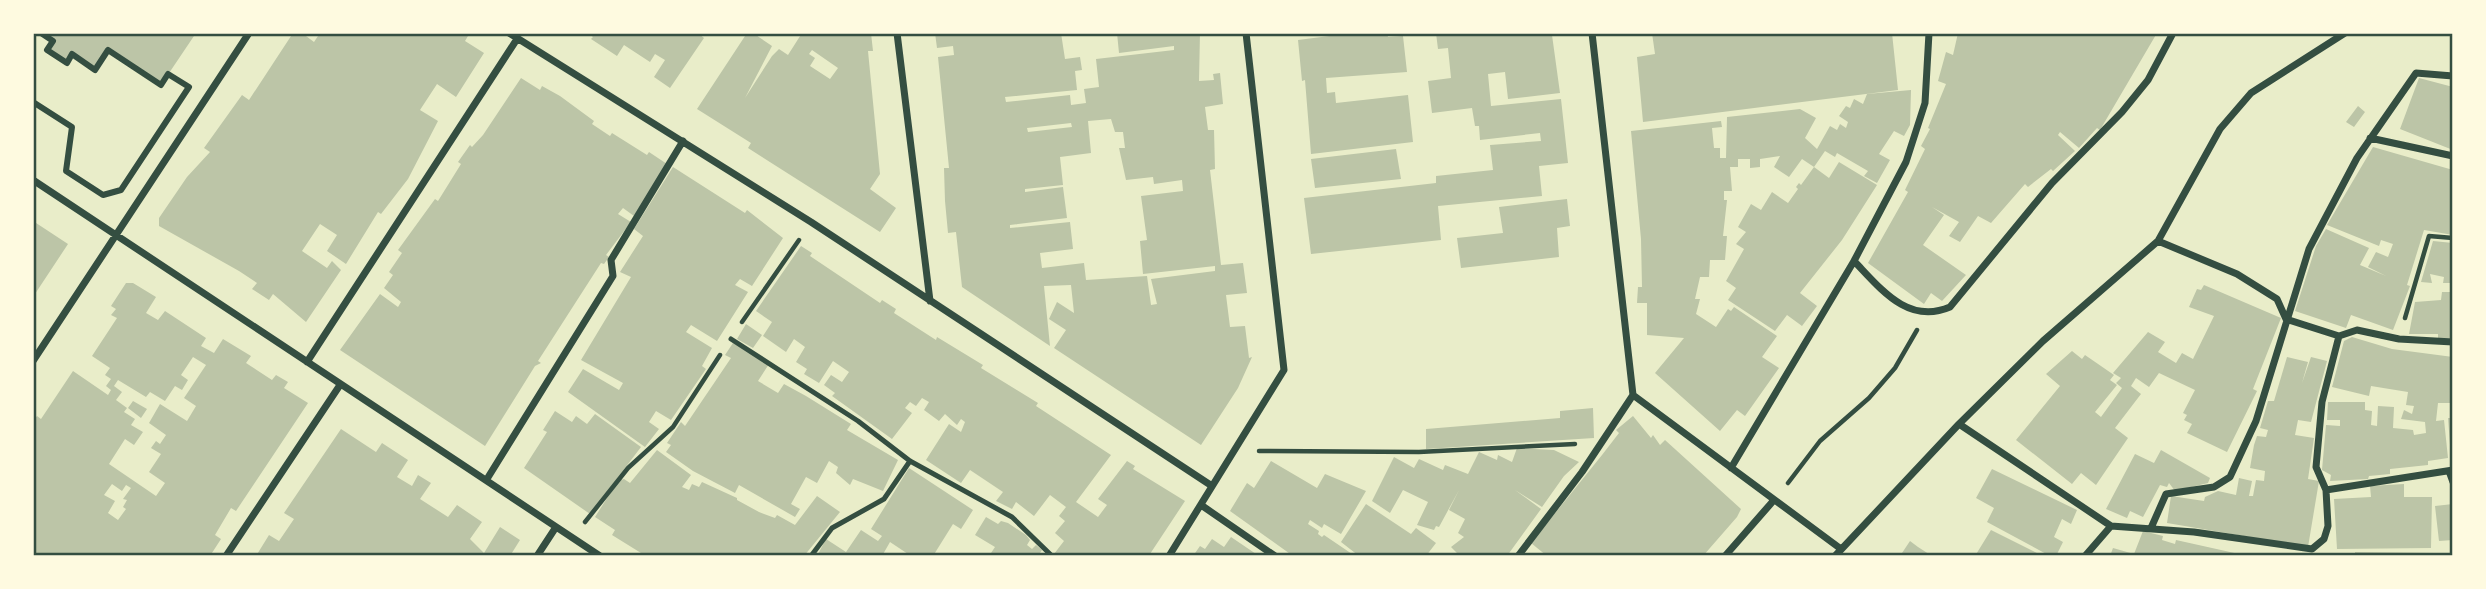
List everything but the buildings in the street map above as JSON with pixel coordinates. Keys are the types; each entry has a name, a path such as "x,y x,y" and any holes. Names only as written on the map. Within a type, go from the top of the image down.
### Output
{"street":[{"path":"33,102 72,127 66,171 103,195 121,190 189,88 169,75 161,85 108,50 95,70 72,54 67,63 47,50 53,41 40,33"},
{"path":"33,361 249,33"},
{"path":"509,33 811,222 1212,486"},
{"path":"897,33 930,301"},
{"path":"1169,556 1284,370 1246,33"},
{"path":"1518,556 1604,442 1633,396 1592,33"},
{"path":"1731,468 1854,261 1906,162 1925,103 1929,33"},
{"path":"1854,261 1895,301 1926,314 1950,307 2052,183 2122,112 2148,80 2174,33"},
{"path":"1835,556 1959,424 2043,341 2158,242 2220,129 2251,93 2346,33"},
{"path":"307,362 517,39"},
{"path":"2151,528 2166,494 2214,487 2230,477 2256,421 2309,249 2334,197 2370,138 2416,74 2453,76"},
{"path":"2370,138 2453,156"},
{"path":"487,479 613,276 611,260 683,141"},
{"path":"33,180 600,556"},
{"path":"2158,242 2237,274 2277,299 2286,319 2339,336 2357,330 2399,339 2453,342"},
{"path":"1959,424 2111,526 2151,528 2312,549 2324,539 2328,526 2326,490 2316,467 2318,430 2322,402 2339,336"},
{"path":"226,556 340,385"},
{"path":"1633,396 1841,549"},
{"path":"2326,490 2451,470 2453,482"},
{"path":"1726,556 1774,500"},
{"path":"1200,505 1275,556"},
{"path":"2085,556 2111,526"},
{"path":"537,556 556,527"}],"lane":[{"path":"731,339 858,421 911,461 1012,517 1052,556"},
{"path":"811,556 832,528 884,499 911,461"}],"path":[{"path":"572,537 628,468 673,426 811,222"},
{"path":"2399,339 2430,236 2453,238"},
{"path":"1774,500 1820,441 1870,398 1886,378 1926,314"},
{"path":"1234,451 1419,452 1604,442"}]}
